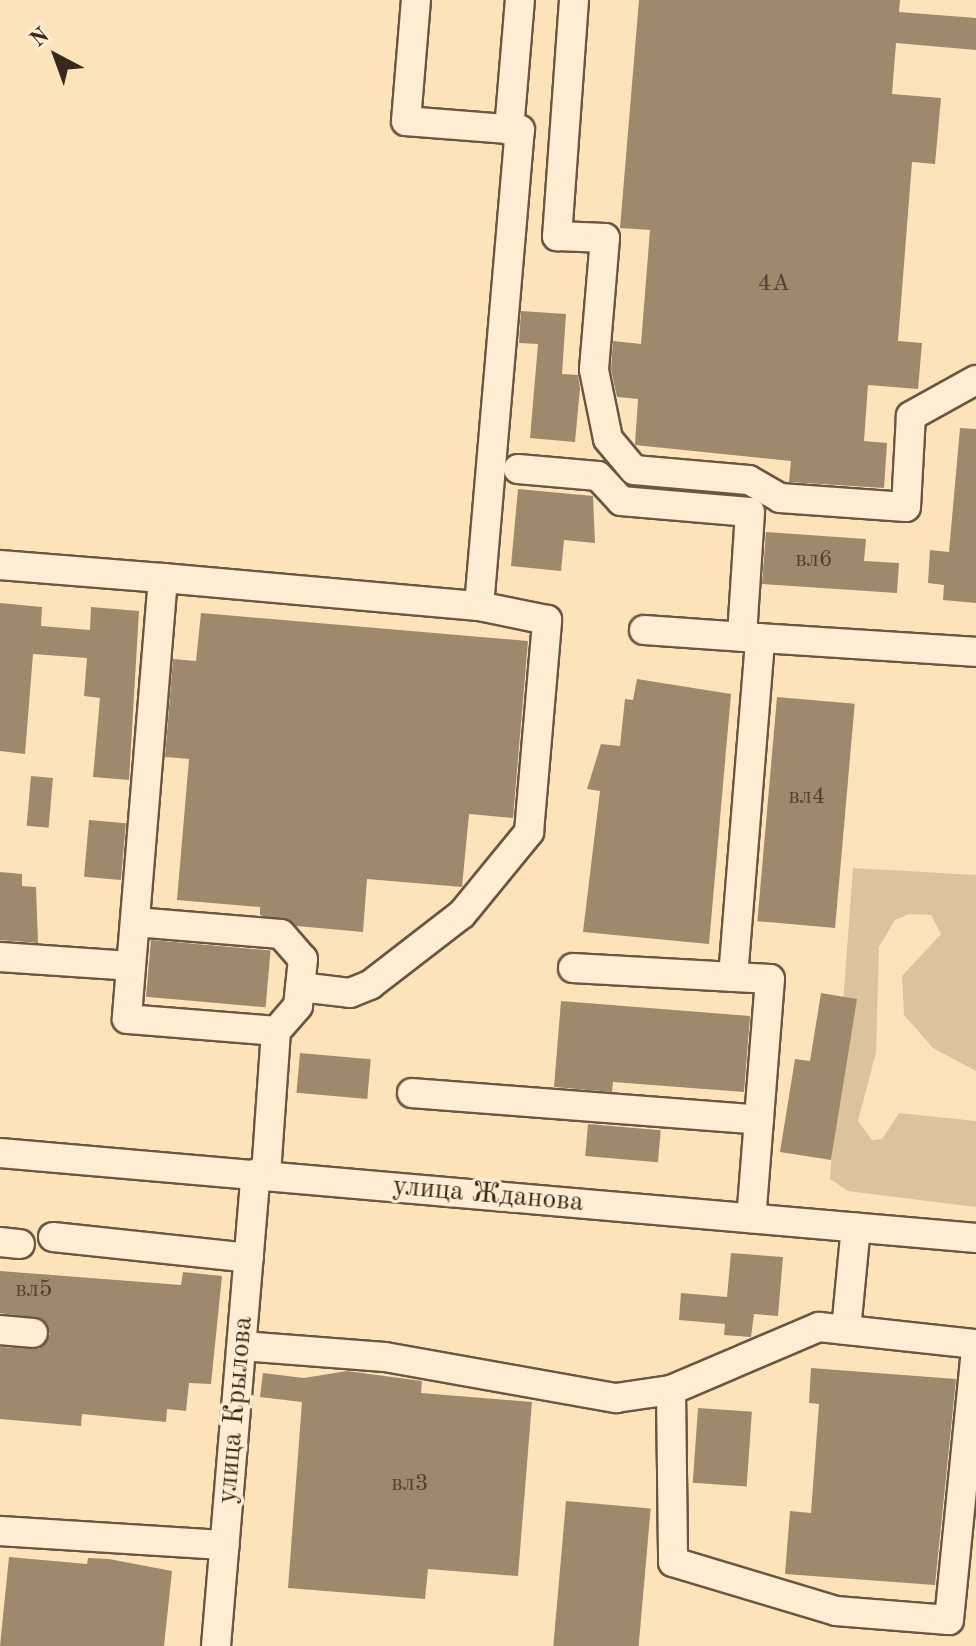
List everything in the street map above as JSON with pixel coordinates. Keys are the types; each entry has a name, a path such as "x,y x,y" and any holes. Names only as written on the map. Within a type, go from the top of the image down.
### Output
{"street":[{"path":"416,0 406,121 520,130 479,606"},
{"path":"509,130 520,0"},
{"path":"574,0 557,236 605,238 594,370 608,439 634,470 749,480 780,498 906,507 911,416 976,380"},
{"path":"518,469 598,476 621,501 750,512 751,637 733,977"},
{"path":"0,565 479,606 547,620 529,832 462,914 370,985 350,993 300,987"},
{"path":"135,922 281,934 303,959 298,1006 276,1031 127,1019 163,578"},
{"path":"644,630 976,652"},
{"path":"0,957 131,966"},
{"path":"573,968 770,979 751,1218"},
{"name":"улица Крылова","path":"216,1646 249,1258 276,1031"},
{"path":"412,1093 759,1120"},
{"name":"улица Жданова","path":"0,1153 976,1238"},
{"path":"846,1330 856,1227"},
{"path":"53,1237 249,1258"},
{"path":"242,1346 385,1357 584,1395 671,1390 819,1327 976,1347 949,1620 836,1611 673,1562 671,1390"},
{"path":"0,1330 33,1333"},
{"path":"0,1531 225,1545"}],"shaded area":[{"path":"853,868 976,875 976,1071 933,1048 904,1015 902,976 941,934 931,915 909,914 895,920 879,947 876,1052 858,1121 872,1140 882,1139 899,1113 976,1121 976,1207 848,1191 830,1179"}],"building":[{"path":"639,0 900,0 899,12 976,18 976,50 896,43 892,94 941,98 935,164 912,162 898,341 922,343 918,389 868,385 864,441 887,443 884,488 789,482 791,461 635,445 638,399 617,397 611,369 613,341 641,344 650,230 620,228"},
{"path":"521,311 566,314 562,374 578,375 580,388 575,442 530,438 538,344 519,343"},
{"path":"960,428 976,429 976,603 943,600 944,585 928,583 930,550 949,552"},
{"path":"518,489 593,496 595,543 564,540 561,571 511,566"},
{"path":"766,532 866,539 864,561 899,563 897,593 762,584"},
{"path":"0,603 42,607 41,626 90,630 91,607 139,611 129,780 93,777 100,698 84,696 87,658 33,654 25,754 0,751"},
{"path":"201,613 528,641 513,818 469,814 462,887 367,879 363,932 297,926 260,915 260,907 177,900 189,759 165,757 173,659 196,661"},
{"path":"637,679 731,694 709,944 583,932 600,791 587,789 601,744 620,746 625,699 633,700"},
{"path":"777,697 855,704 835,928 757,921"},
{"path":"31,776 53,778 49,828 27,826"},
{"path":"89,820 126,823 121,880 84,877"},
{"path":"0,872 22,874 22,886 36,887 38,943 0,940"},
{"path":"151,940 271,950 266,1007 146,997"},
{"path":"821,993 857,999 831,1160 780,1152 795,1059 810,1061"},
{"path":"561,1001 750,1016 744,1092 613,1082 612,1092 554,1087"},
{"path":"300,1053 371,1059 367,1099 297,1093"},
{"path":"588,1124 661,1130 658,1162 585,1156"},
{"path":"731,1253 783,1257 778,1316 754,1314 751,1337 724,1335 725,1324 679,1320 681,1293 727,1297"},
{"path":"0,1271 181,1285 183,1272 222,1276 211,1384 189,1383 186,1411 167,1409 166,1422 82,1414 81,1426 0,1419 0,1347 39,1349 50,1334 42,1319 0,1313"},
{"path":"811,1368 956,1379 935,1585 785,1574 790,1511 811,1513 819,1404 809,1403"},
{"path":"347,1371 422,1381 421,1393 532,1402 518,1576 428,1569 425,1599 288,1588 302,1402 260,1397 263,1373 304,1378"},
{"path":"698,1408 752,1412 747,1487 693,1483"},
{"path":"566,1501 651,1508 639,1646 553,1646"},
{"path":"9,1557 87,1564 88,1558 109,1559 172,1571 164,1646 0,1646"}]}
